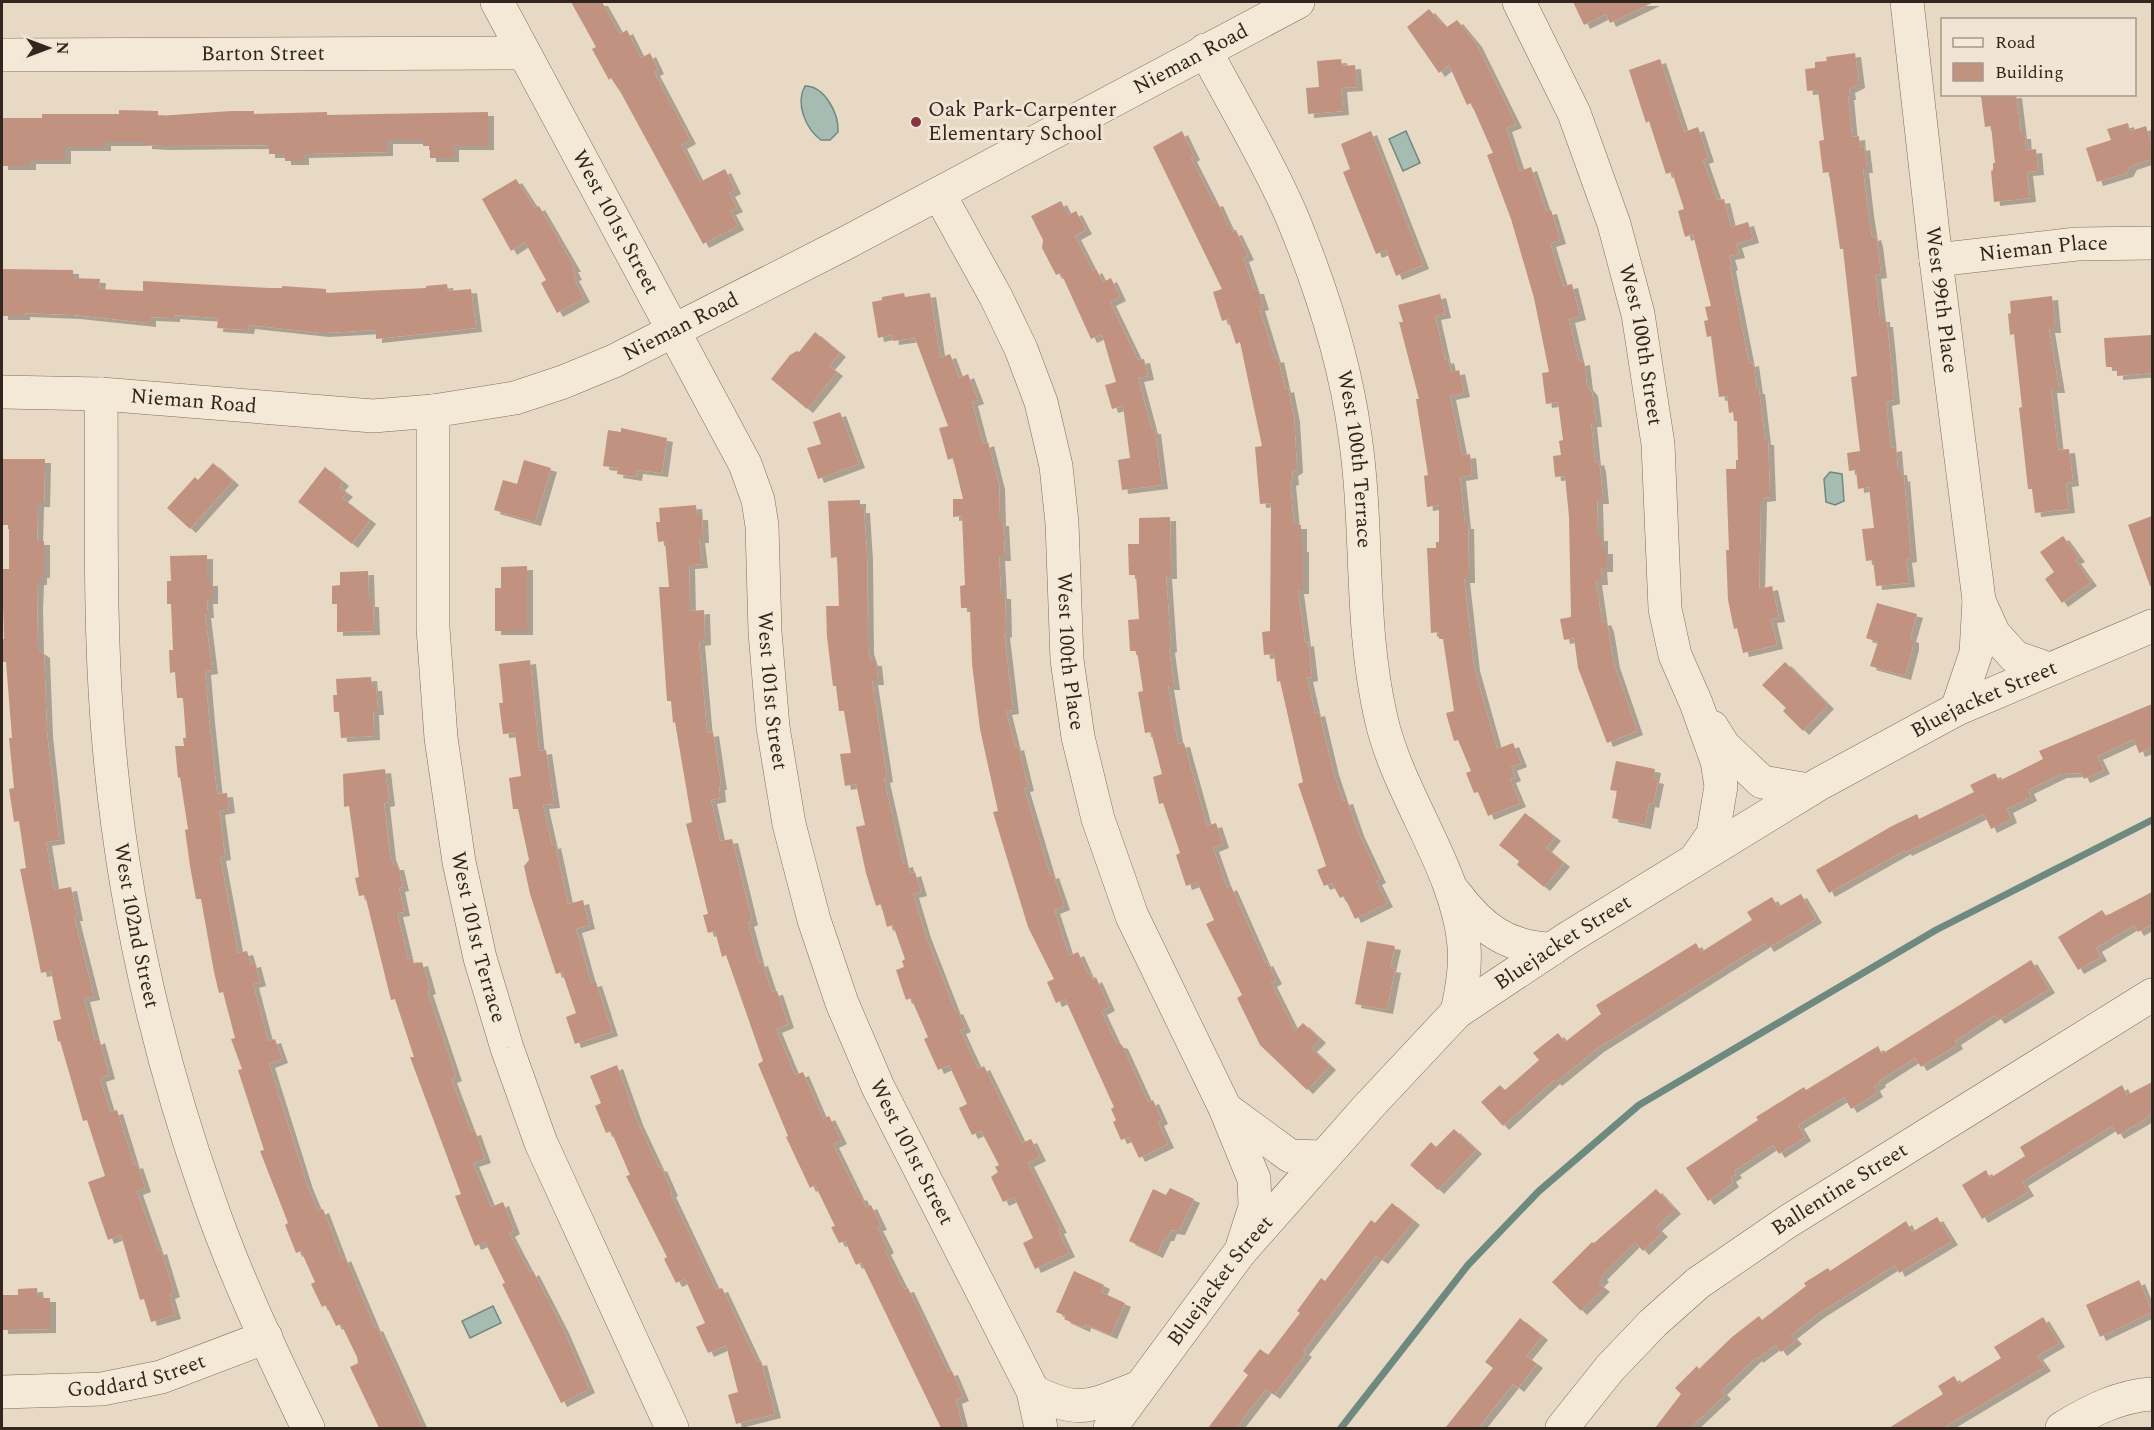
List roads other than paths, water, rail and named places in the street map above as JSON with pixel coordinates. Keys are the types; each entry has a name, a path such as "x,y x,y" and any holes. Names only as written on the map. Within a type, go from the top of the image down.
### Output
{"street":[{"name":"West 101st Street","path":"497,2 745,464 758,500 762,526 765,632 773,727 789,824 821,941 842,1003 878,1087 1033,1391 1041,1428"},
{"name":"Nieman Road","path":"2,392 101,394 373,416 433,411 515,398 614,361 939,194 1298,2"},
{"name":"West 100th Street","path":"1519,2 1574,113 1614,224 1638,314 1658,444 1665,609 1675,655 1718,761 1720,786 1713,834 1697,857"},
{"name":"West 99th Place","path":"1907,2 1936,260 1979,600 1976,652 1957,709"},
{"name":"West 100th Terrace","path":"1205,51 1291,214 1320,289 1344,374 1355,436 1362,511 1364,611 1372,675 1391,756 1447,882 1461,924 1464,983 1458,1012"},
{"name":"Barton Street","path":"2,55 523,53"},
{"name":"West 100th Place","path":"939,194 996,297 1021,349 1041,402 1056,466 1062,523 1068,671 1078,737 1098,819 1132,916 1225,1108 1254,1179 1255,1207 1240,1252"},
{"name":"Nieman Place","path":"1936,260 2077,244 2152,243"},
{"name":"West 102nd Street","path":"101,394 102,629 107,721 126,882 144,972 171,1081 208,1198 266,1337 308,1428"},
{"name":"West 101st Terrace","path":"433,411 433,628 441,738 459,862 480,958 507,1048 542,1143 672,1428"},
{"name":"West 99th Place","path":"1979,600 1994,634 2015,657 2049,669"},
{"name":"Bluejacket Street","path":"1110,1428 1240,1252 1458,1012 1697,857 1809,790 1957,709 2152,626"},
{"name":"West 100th Street","path":"1696,703 1724,746 1762,782 1809,790"},
{"name":"West 100th Terrace","path":"1447,882 1468,910 1491,931 1526,949 1552,949"},
{"name":"Ballentine Street","path":"1562,1428 1617,1361 1653,1323 1698,1283 1787,1222 2152,995"},
{"name":"West 100th Place","path":"1225,1108 1290,1156 1323,1158"},
{"name":"Goddard Street","path":"2,1392 102,1389 161,1377 266,1337"},
{"path":"1033,1391 1071,1407 1094,1404 1140,1387"},
{"path":"2062,1428 2116,1401 2152,1394"}],"waterway":[{"path":"1341,1428 1468,1265 1539,1191 1639,1105 1936,930 2152,820"}],"place":[{"name":"Oak Park-Carpenter Elementary School","path":"916,122"}]}
